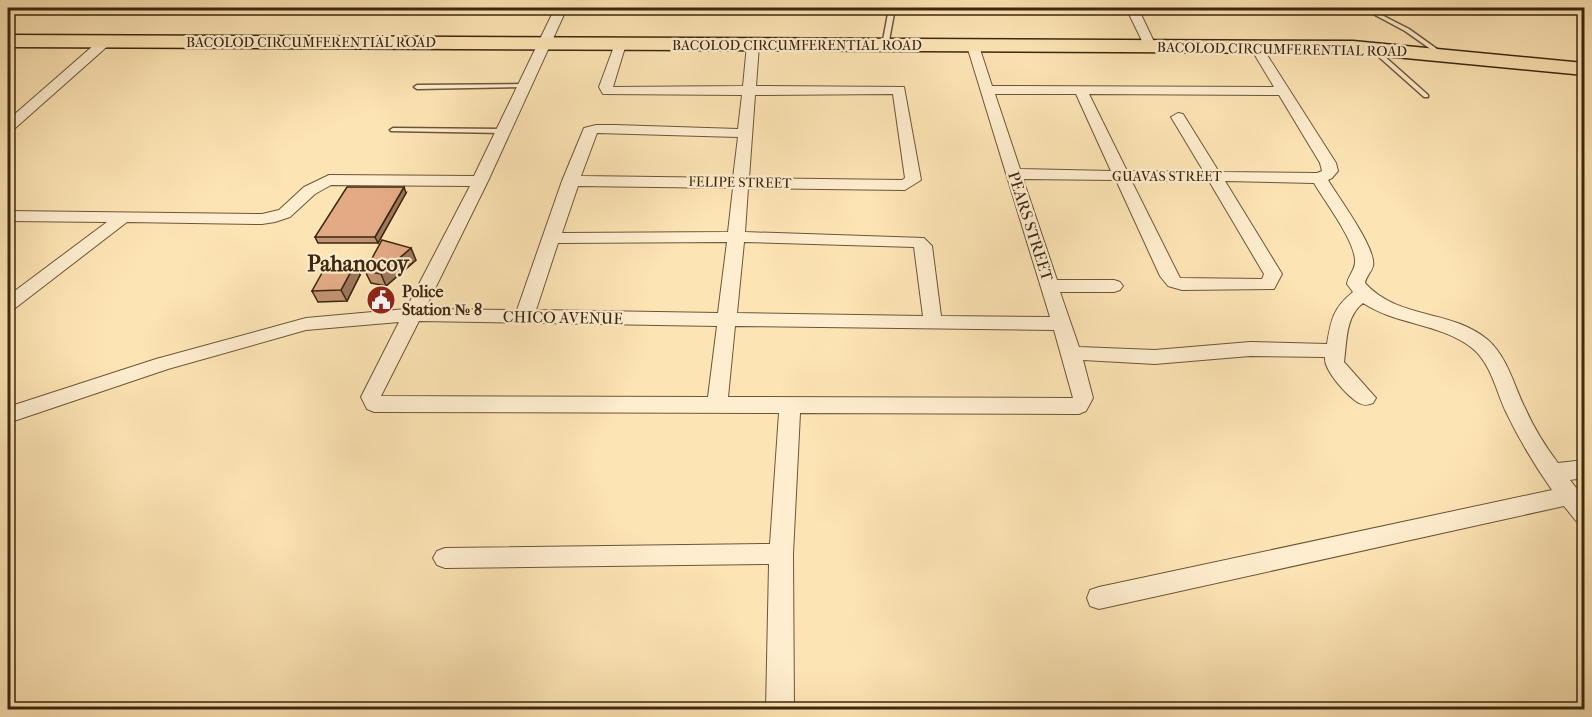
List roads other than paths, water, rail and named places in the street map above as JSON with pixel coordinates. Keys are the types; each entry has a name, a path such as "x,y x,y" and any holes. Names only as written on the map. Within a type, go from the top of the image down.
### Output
{"main road":[{"name":"BACOLOD CIRCUMFERENTIAL ROAD","path":"8,40 1372,48 1584,69"}],"street":[{"path":"561,8 480,181 371,397 374,404 790,407 781,554 780,710"},
{"path":"1132,8 1150,46"},
{"path":"9,124 106,41"},
{"path":"620,44 606,87 608,91 750,92"},
{"path":"717,406 736,237 753,45"},
{"name":"PEARS STREET","path":"790,407 1078,406 1083,398 1050,286 973,46"},
{"path":"1099,598 1577,505 1552,474 1516,413 1498,370 1480,345 1466,335 1443,326 1392,312 1373,304 1362,294 1356,284 1357,276 1364,266 1363,251 1319,178 1330,171 1328,163 1256,47"},
{"name":"FELIPE STREET","path":"570,181 911,183 913,180 899,90 750,92"},
{"path":"987,90 1282,91"},
{"path":"1081,91 1169,276 1174,282 1182,285 1268,285 1273,274 1178,117"},
{"path":"525,315 588,134 596,129 745,133"},
{"name":"GUAVAS STREET","path":"1014,174 1319,178"},
{"path":"8,227 15,216 274,218 290,211 312,186 329,180 480,181"},
{"path":"8,305 124,217"},
{"path":"552,238 736,237 918,243 924,246 933,323"},
{"path":"1050,286 1114,286"},
{"path":"1362,294 1347,306 1341,318 1334,362 1339,372 1366,398"},
{"name":"CHICO AVENUE","path":"8,415 163,364 306,324 412,315 1061,324"},
{"path":"1071,354 1155,357 1250,349 1337,351"},
{"path":"1552,474 1584,469"},
{"path":"445,558 781,554"}],"lane":[{"path":"885,46 892,8"},
{"path":"1365,8 1407,30 1441,54"},
{"path":"1372,48 1426,96"},
{"path":"417,87 524,86"},
{"path":"393,130 503,131"}],"place":[{"name":"Police Station № 8","path":"381,300"}],"district":[{"name":"Pahanocoy","path":"358,263"}]}
